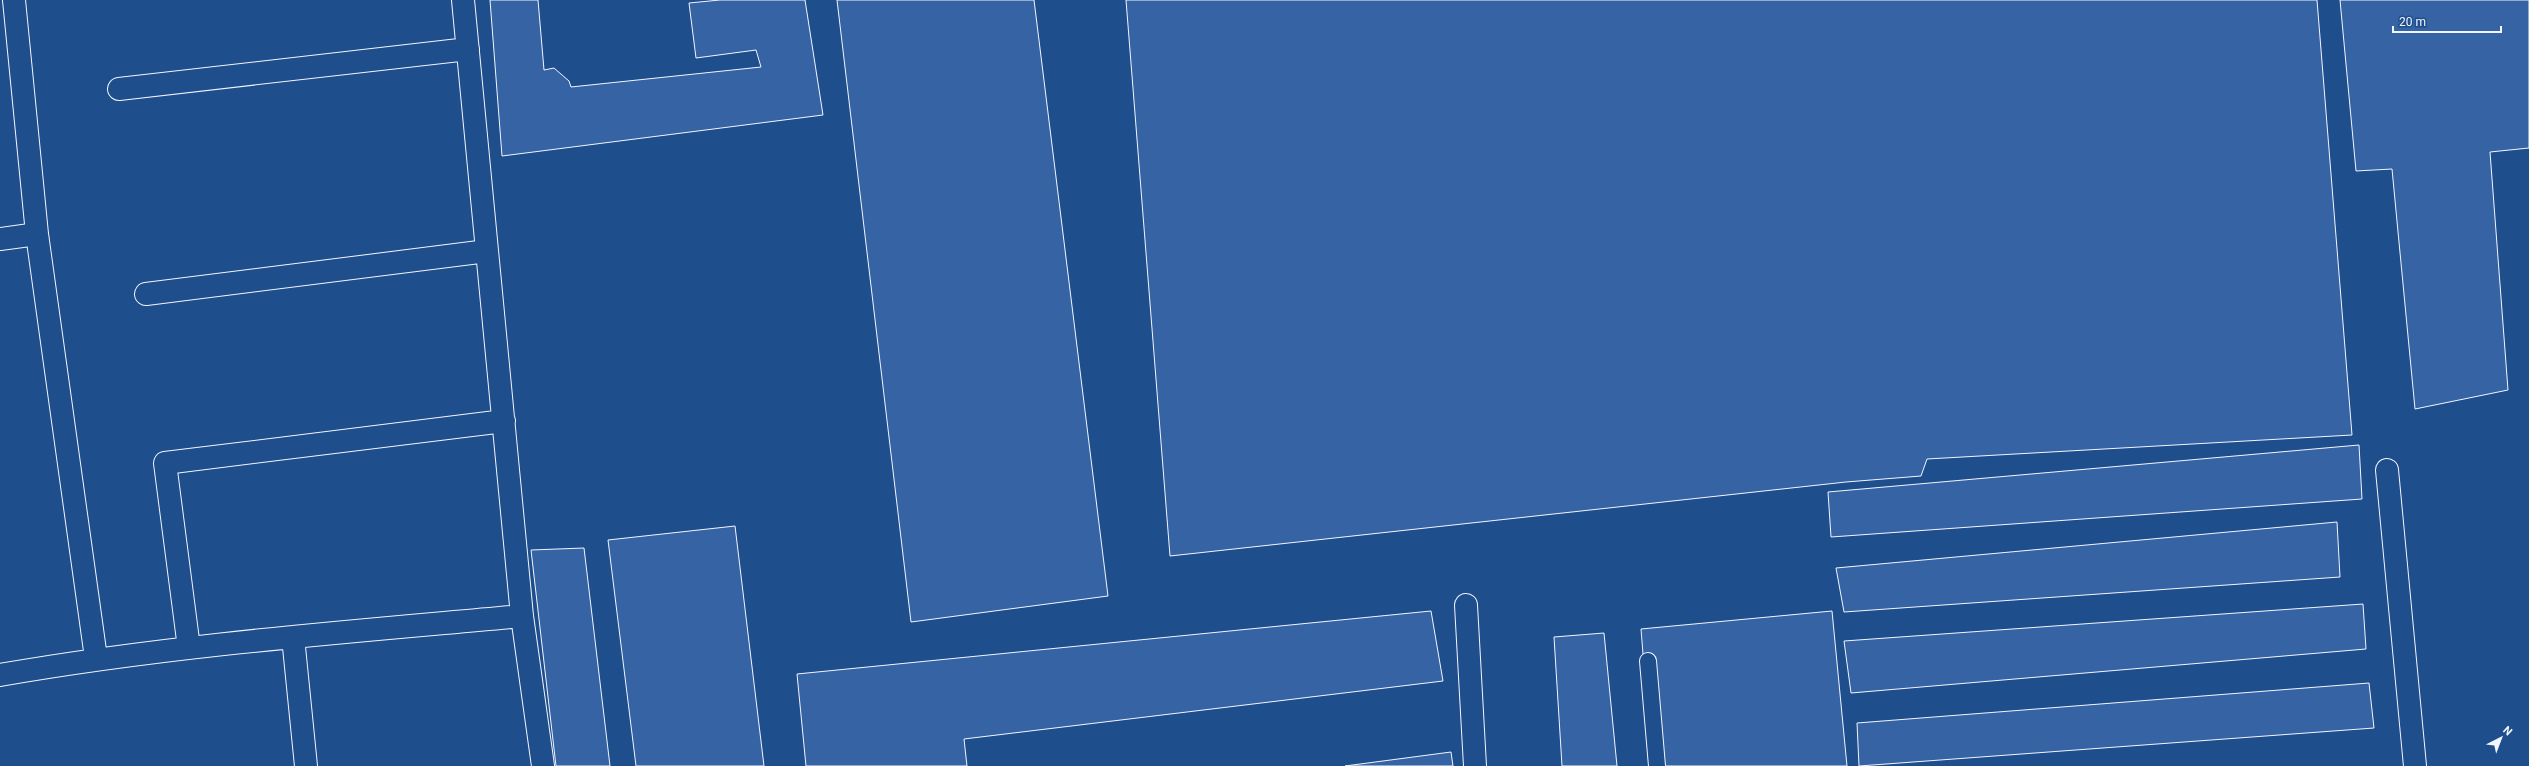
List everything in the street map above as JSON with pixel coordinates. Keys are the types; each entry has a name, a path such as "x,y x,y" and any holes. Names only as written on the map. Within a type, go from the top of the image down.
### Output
{"street":[{"path":"14,0 37,234 96,658"},
{"path":"463,0 522,616 543,766"},
{"path":"120,89 468,49"},
{"path":"0,239 37,234"},
{"path":"146,294 487,251"},
{"path":"189,648 165,463 504,422"},
{"path":"2387,470 2415,766"},
{"path":"1466,605 1475,766"},
{"path":"0,675 96,658 293,637 522,616"},
{"path":"293,637 306,766"}],"lane":[{"path":"1648,661 1657,766"}],"building":[{"path":"490,0 538,0 544,70 554,68 569,81 571,87 761,67 756,50 696,58 689,3 720,0 805,0 823,115 502,156"},
{"path":"837,0 1034,0 1108,596 911,622"},
{"path":"1126,0 2317,0 2352,435 1927,459 1921,476 1846,482 1170,556"},
{"path":"2340,0 2529,0 2529,148 2490,152 2508,390 2415,409 2392,169 2356,171"},
{"path":"2359,445 2362,499 1831,537 1828,492"},
{"path":"2337,522 2340,577 1844,612 1836,568"},
{"path":"735,526 764,766 636,766 608,540"},
{"path":"584,548 610,766 556,766 531,550"},
{"path":"2363,604 2366,649 1851,693 1844,641"},
{"path":"1431,611 1443,681 964,739 967,766 806,766 797,674"},
{"path":"1832,611 1847,766 1652,766 1641,629"},
{"path":"1604,633 1617,766 1562,766 1554,637"},
{"path":"2369,683 2374,728 1859,766 1857,723"},
{"path":"1451,752 1453,766 1345,766"}]}
